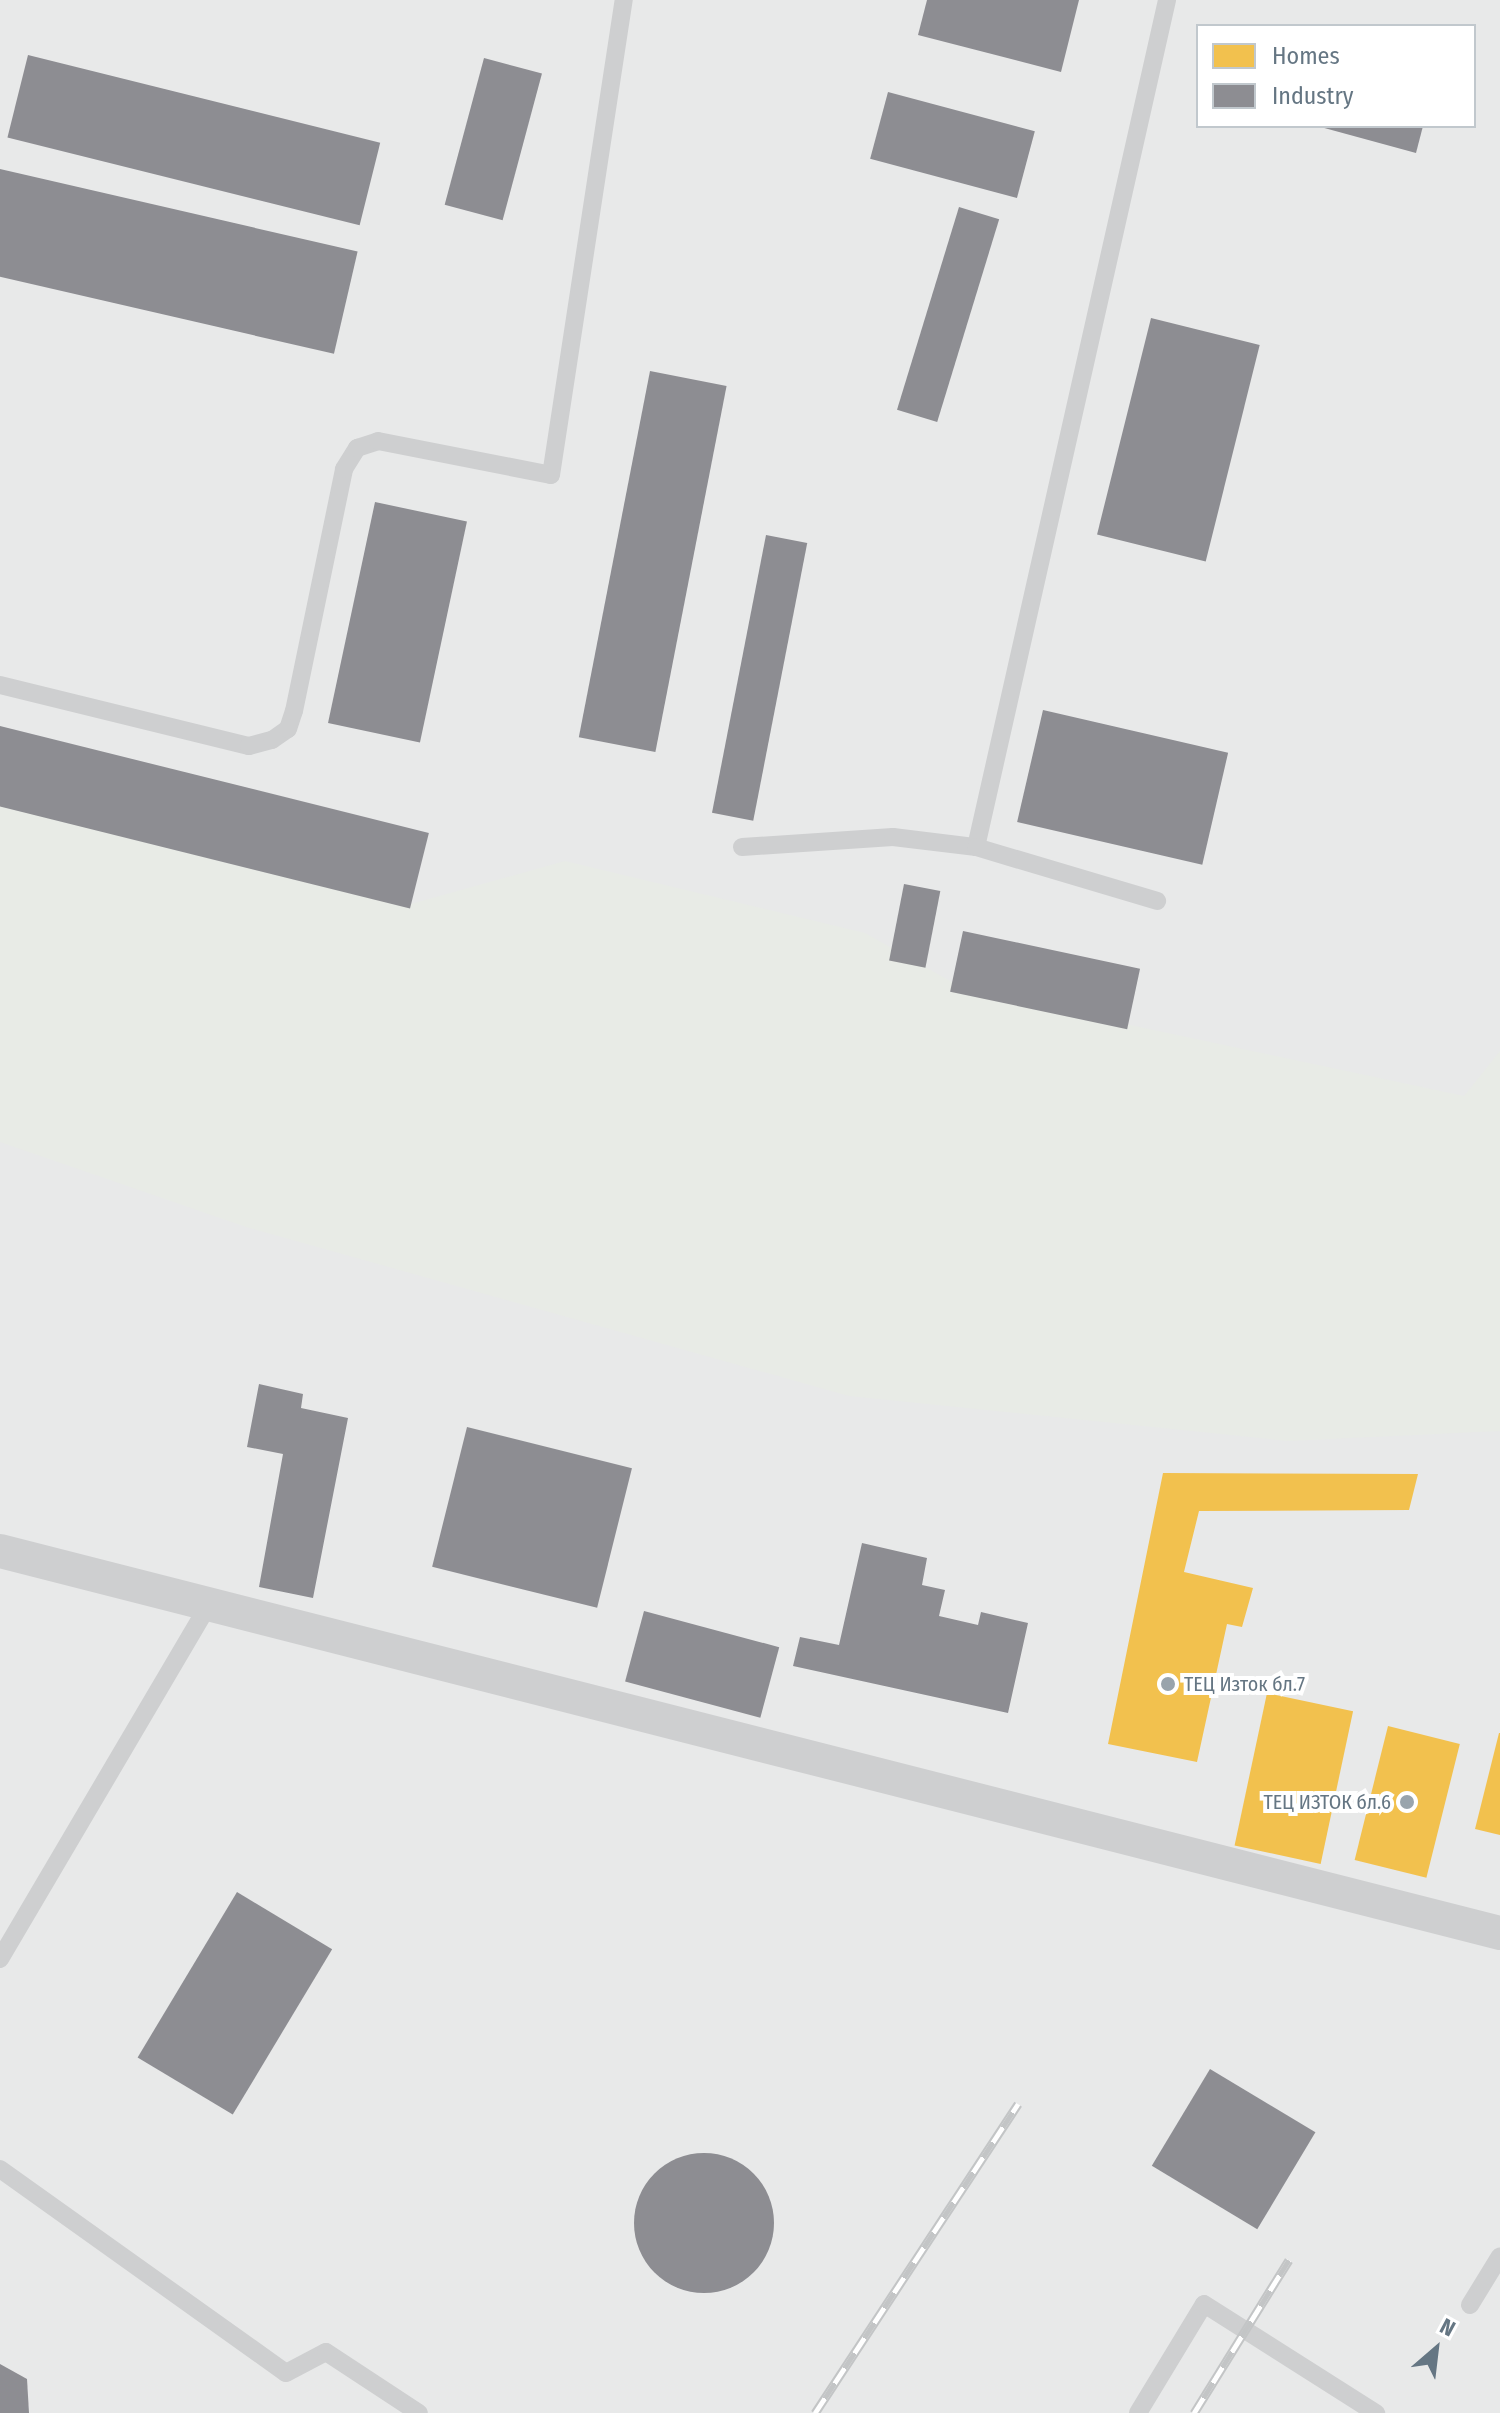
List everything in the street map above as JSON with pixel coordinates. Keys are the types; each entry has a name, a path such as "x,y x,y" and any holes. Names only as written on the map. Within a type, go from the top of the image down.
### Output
{"street":[{"path":"0,1551 210,1602 1500,1933"}],"lane":[{"path":"0,685 249,746 272,740 288,729 294,711 344,469 357,448 378,441 551,475 624,0"},
{"path":"976,847 1167,0"},
{"path":"742,847 893,837 976,847 1157,901"},
{"path":"0,1959 210,1602"},
{"path":"0,2169 286,2373 326,2352 419,2413"},
{"path":"1470,2305 1500,2256"},
{"path":"1138,2413 1204,2304 1376,2413"}],"shaded area":[{"path":"0,0 1500,0 1500,2413 0,2413"},
{"path":"0,804 411,904 565,861 865,933 966,990 1464,1096 1500,1051 1500,1431 1288,1441 849,1396 246,1227 0,1142"}],"building: Homes":[{"path":"1163,1473 1418,1474 1409,1510 1199,1511 1184,1572 1253,1588 1242,1627 1227,1624 1197,1762 1108,1744"},
{"path":"1267,1693 1353,1711 1321,1864 1235,1846"},
{"name":"ТЕЦ ИЗТОК бл.6","path":"1388,1726 1460,1744 1426,1878 1355,1860"},
{"path":"1500,1733 1500,1835 1475,1829"}],"building: Industry":[{"path":"927,0 1079,0 1061,72 918,35"},
{"path":"28,55 380,143 360,225 7,137"},
{"path":"484,58 542,74 503,220 445,205"},
{"path":"888,92 1035,131 1017,198 870,159"},
{"path":"1324,128 1422,128 1416,153"},
{"path":"0,169 358,252 334,354 0,277"},
{"path":"959,207 999,219 937,422 897,410"},
{"path":"1151,318 1260,345 1206,561 1097,534"},
{"path":"650,371 727,386 655,752 579,737"},
{"path":"375,502 467,522 420,743 328,723"},
{"path":"766,535 807,543 753,821 712,813"},
{"path":"1043,710 1228,753 1202,865 1017,822"},
{"path":"0,726 429,833 410,909 0,806"},
{"path":"904,884 940,891 925,968 889,961"},
{"path":"963,931 1140,969 1127,1029 950,992"},
{"path":"259,1384 303,1394 301,1408 348,1418 313,1598 259,1587 283,1454 247,1447"},
{"path":"467,1427 632,1468 597,1608 432,1567"},
{"path":"862,1543 927,1558 922,1585 945,1590 939,1616 978,1625 981,1612 1028,1623 1008,1713 793,1666 800,1637 839,1645"},
{"path":"644,1611 779,1647 760,1718 625,1682"},
{"path":"237,1892 332,1949 233,2115 138,2057"},
{"path":"1210,2069 1315,2132 1257,2229 1152,2166"},
{"path":"704,2153 731,2158 754,2173 769,2196 774,2223 769,2250 754,2273 731,2288 704,2293 677,2288 654,2273 639,2250 634,2223 639,2196 654,2173 677,2158"},
{"path":"0,2364 27,2379 29,2413 0,2413"}],"railway":[{"path":"815,2413 1018,2104"},
{"path":"1194,2413 1289,2260"}],"place":[{"name":"ТЕЦ Изток бл.7","path":"1168,1684"},
{"name":"ТЕЦ ИЗТОК бл.6","path":"1407,1802"}]}
